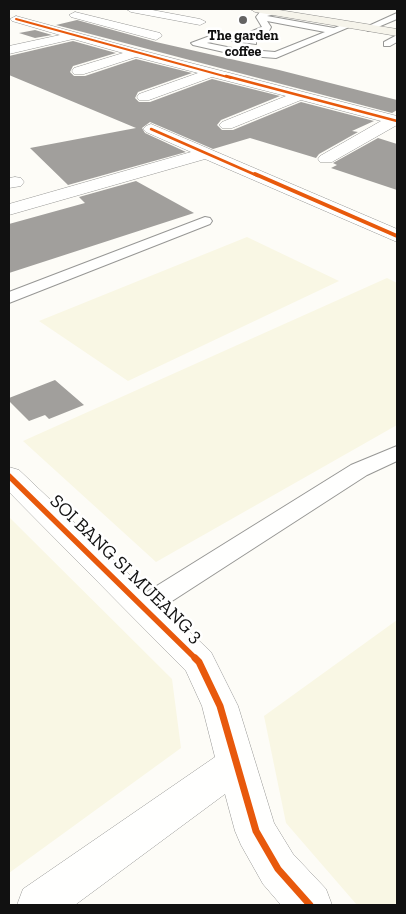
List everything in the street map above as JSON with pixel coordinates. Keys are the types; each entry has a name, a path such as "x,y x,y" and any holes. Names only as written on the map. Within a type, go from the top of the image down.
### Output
{"main road":[{"path":"257,13 272,12 397,33"}],"street":[{"path":"94,20 127,10 200,22"},
{"path":"12,20 39,14"},
{"path":"75,15 156,36"},
{"path":"12,20 396,121"},
{"path":"9,50 72,35"},
{"path":"80,71 136,53"},
{"path":"144,97 211,73"},
{"path":"227,125 300,96"},
{"path":"326,159 396,121"},
{"path":"151,129 397,236"},
{"path":"9,210 207,153"},
{"name":"SOI BANG SI MUEANG 3","path":"9,476 200,662 220,706 235,765 256,831 278,869 310,905"},
{"path":"38,905 235,765"}],"lane":[{"path":"257,13 333,32"},
{"path":"239,40 266,29 267,27 257,13"},
{"path":"368,28 397,16"},
{"path":"288,50 218,36 196,43 237,52 275,55 288,50 333,32 350,25"},
{"path":"387,44 397,38"},
{"path":"9,298 205,221"},
{"path":"143,607 359,470 397,452"}],"shaded area":[{"path":"247,237 339,281 128,381 39,321"},
{"path":"387,278 397,283 397,425 156,562 23,441"},
{"path":"9,517 172,679 181,748 9,873"},
{"path":"397,620 397,905 357,905 286,823 264,716"}],"building":[{"path":"77,20 156,42 279,70 397,100 397,110 392,113 56,25"},
{"path":"35,30 52,35 35,38 19,33"},
{"path":"73,41 116,53 73,66 70,72 74,76 85,76 136,59 192,73 138,92 135,98 139,102 150,102 212,79 280,96 221,120 217,125 222,130 233,130 301,102 374,121 352,131 358,132 319,154 316,158 250,138 213,149 150,122 142,128 145,133 186,152 68,185 30,148 136,128 9,75 9,56"},
{"path":"378,138 397,144 397,190 331,168 337,165 333,163"},
{"path":"136,181 194,213 9,273 9,224 85,203 79,197"},
{"path":"55,380 84,405 49,419 45,415 29,421 9,401 9,398"}],"cycle path":[{"path":"16,19 136,53 397,121"},
{"path":"151,129 397,236"},
{"path":"9,476 199,662 220,706 256,831 278,869 310,905"}],"place":[{"name":"The garden coffee","path":"243,20"}]}
